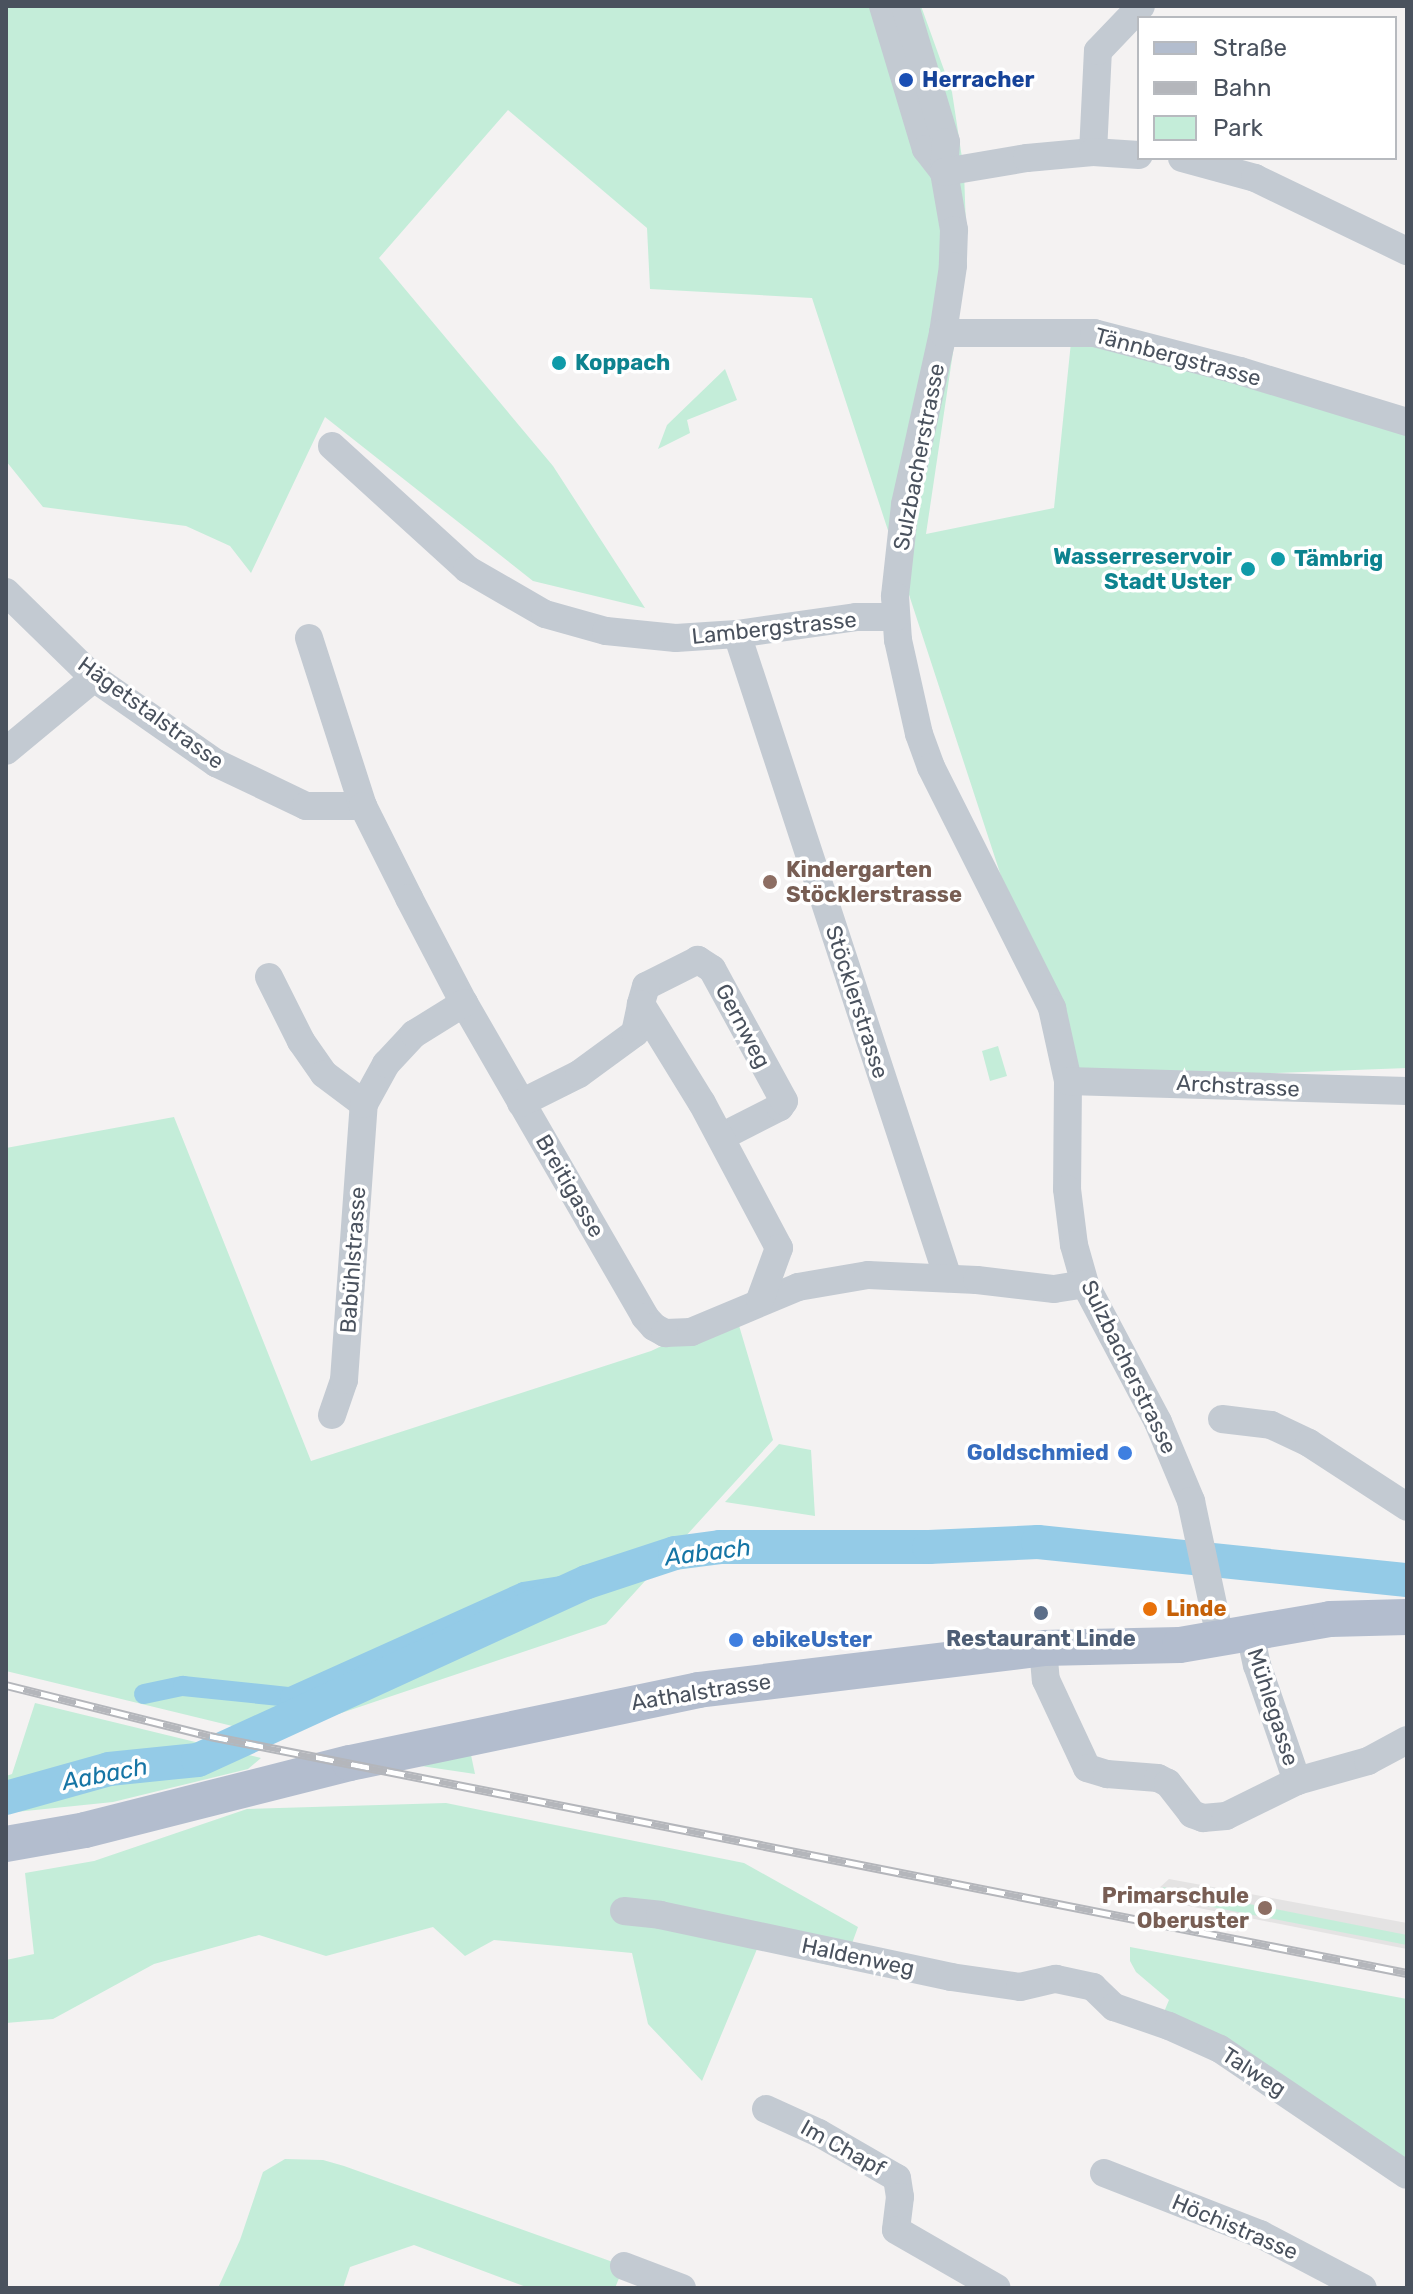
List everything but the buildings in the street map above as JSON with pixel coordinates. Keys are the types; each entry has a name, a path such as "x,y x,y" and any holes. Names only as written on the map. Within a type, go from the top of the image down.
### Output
{"main road":[{"name":"Aathalstrasse","path":"6,1844 75,1833 350,1763 635,1701 754,1682 1043,1648 1180,1645 1330,1619 1407,1617"}],"street":[{"name":"Sulzbacherstrasse","path":"883,6 926,149 944,172"},
{"name":"Sulzbacherstrasse","path":"905,6 946,142 944,172 954,230 953,266 943,333 905,505 895,617 919,734 931,767 1040,978 1060,1033 1068,1081 1069,1217 1085,1284 1163,1432 1191,1501 1209,1581 1235,1636"},
{"path":"1093,152 1098,51 1141,6"},
{"path":"944,172 1027,158 1093,152 1137,155"},
{"path":"1189,160 1255,178 1407,251"},
{"name":"Tännbergstrasse","path":"943,333 1094,333 1240,371 1407,422"},
{"name":"Lambergstrasse","path":"332,446 467,569 545,614 606,631 676,638 737,634 856,617 895,617"},
{"name":"Hägetstalstrasse","path":"6,592 94,678 216,763 306,806 363,806"},
{"name":"Stöcklerstrasse","path":"737,634 948,1278"},
{"name":"Breitigasse","path":"309,638 363,806 464,1003 645,1317 654,1327 665,1333 691,1332 760,1300 834,1279 868,1275 948,1278 1054,1289 1085,1284"},
{"path":"6,751 94,678"},
{"name":"Gernweg","path":"521,1103 579,1074 635,1033 646,986 698,960 712,969 784,1101 780,1107 721,1137"},
{"path":"269,977 301,1041 324,1074 364,1104"},
{"name":"Babühlstrasse","path":"332,1415 344,1380 364,1104 386,1064 414,1034 464,1003"},
{"path":"641,1004 721,1137 779,1248 760,1300"},
{"name":"Archstrasse","path":"1068,1081 1407,1091"},
{"path":"1222,1419 1271,1425 1309,1443 1407,1507"},
{"name":"Mühlegasse","path":"1235,1636 1257,1665 1297,1781"},
{"path":"1043,1648 1046,1680 1087,1768 1107,1774 1158,1778 1168,1783 1192,1814 1215,1818 1297,1781 1368,1761 1407,1740"},
{"name":"Haldenweg","path":"624,1911 660,1915 951,1977 1020,1987 1056,1979 1093,1987"},
{"name":"Talweg","path":"1093,1987 1114,2007 1220,2049 1407,2175"},
{"name":"Im Chapf","path":"766,2109 819,2133 897,2178 900,2197 896,2230 997,2288"},
{"name":"Höchistrasse","path":"1104,2173 1260,2234 1363,2288"},
{"path":"624,2266 682,2288"}],"shaded area":[{"name":"Primarschule Oberuster","path":"1169,1879 1407,1923 1407,1949 1148,1898"}],"green space":[{"path":"6,6 921,6 952,92 964,171 967,258 926,534 1054,508 1071,342 1117,331 1407,418 1407,1068 1068,1081 812,298 650,289 647,228 508,110 379,258 553,466 645,608 533,581 325,417 251,573 230,546 186,526 43,507 6,461"},
{"path":"725,369 737,400 687,420 690,433 658,449 667,425"},
{"path":"998,1046 1007,1076 990,1081 982,1051"},
{"path":"174,1117 311,1461 651,1351 735,1312 773,1440 606,1624 273,1736 6,1671 6,1148"},
{"path":"779,1444 811,1450 815,1516 725,1502"},
{"path":"35,1703 261,1758 248,1769 113,1802 6,1813 6,1776 12,1774"},
{"path":"471,1755 475,1774 421,1766"},
{"path":"446,1803 744,1863 858,1927 843,1968 757,1949 702,2081 648,2024 632,1953 494,1940 465,1956 433,1927 326,1956 259,1935 154,1964 53,2019 6,2023 6,1960 34,1954 25,1873 94,1861 247,1809"},
{"path":"1163,1887 1407,1935 1407,1945 1161,1897"},
{"path":"1130,1947 1407,1999 1407,2163 1164,2012 1169,2000 1136,1972 1130,1961"},
{"path":"285,2159 323,2160 344,2166 624,2266 615,2288 529,2288 414,2245 350,2267 343,2288 218,2288 240,2240 263,2172"}],"waterway":[{"name":"Aabach","path":"6,1798 109,1769 198,1760 587,1582 675,1553 720,1547 929,1547 1038,1542 1407,1580"},
{"path":"144,1694 183,1686 290,1697 524,1592 587,1582"}],"railway":[{"path":"6,1685 210,1736 1407,1973"}],"place":[{"name":"Herracher","path":"906,80"},
{"name":"Koppach","path":"559,363"},
{"name":"Tämbrig","path":"1278,559"},
{"name":"Wasserreservoir Stadt Uster","path":"1248,569"},
{"name":"Kindergarten Stöcklerstrasse","path":"770,882"},
{"name":"Goldschmied","path":"1125,1453"},
{"name":"Linde","path":"1150,1609"},
{"name":"Restaurant Linde","path":"1041,1613"},
{"name":"ebikeUster","path":"736,1640"},
{"name":"Primarschule Oberuster","path":"1265,1908"}]}
